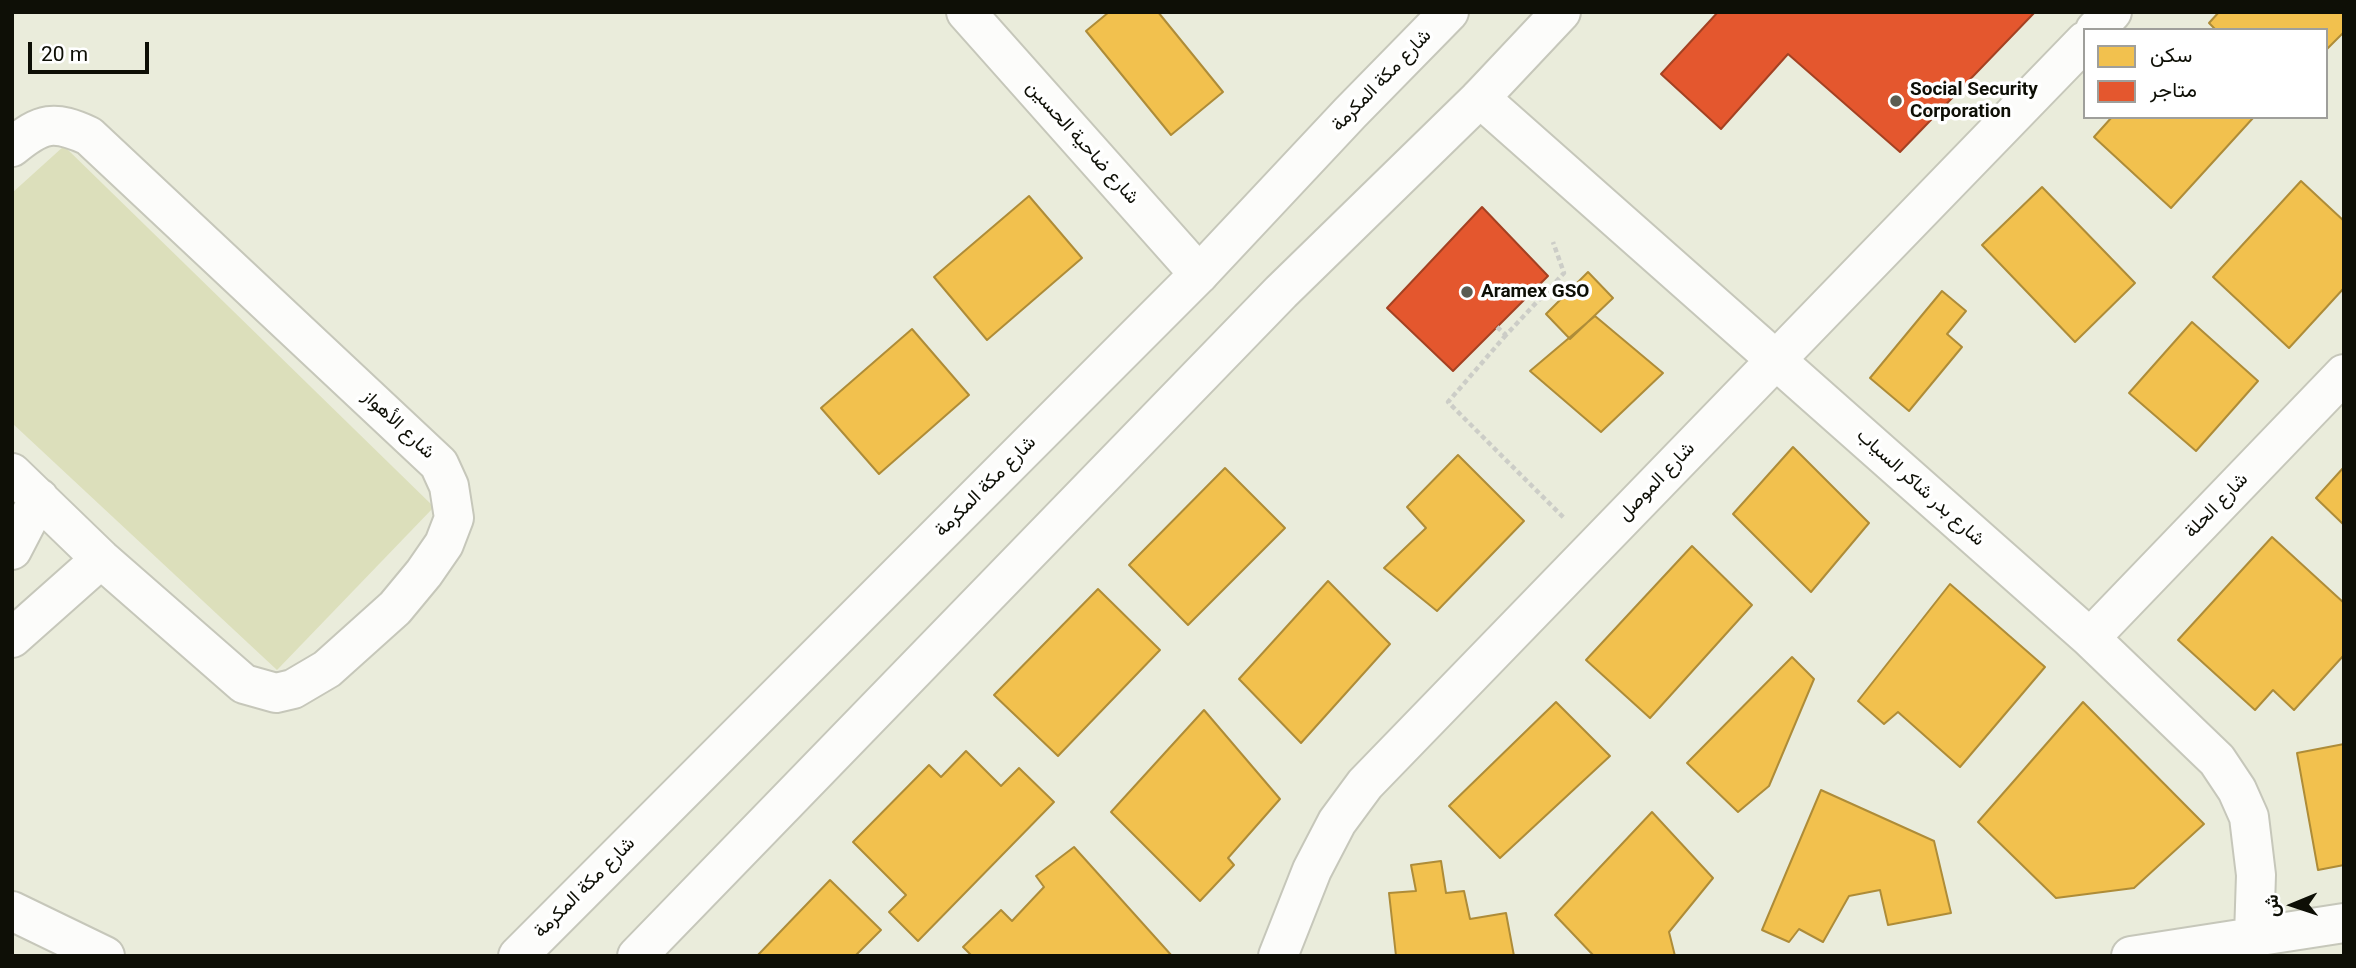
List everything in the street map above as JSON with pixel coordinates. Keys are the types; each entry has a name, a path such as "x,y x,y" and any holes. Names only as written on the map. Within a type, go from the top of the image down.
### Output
{"street":[{"name":"شارع ضاحية الحسين","path":"966,12 1199,274"},
{"name":"شارع مكة المكرمة","path":"517,956 1199,274 1449,12"},
{"path":"637,956 1281,292 1480,98 1561,12"},
{"path":"2097,28 2112,12"},
{"name":"شارع الموصل","path":"1278,956 1312,870 1337,822 1365,784 2083,43"},
{"name":"شارع بدر شاكر السياب","path":"1480,98 2090,638 2217,760 2237,790 2249,817 2256,875 2254,936"},
{"name":"شارع الأهواز","path":"12,147 47,125 65,125 89,136 439,464 449,486 454,518 444,544 395,608 327,669 293,689 276,693 244,684 100,559 25,485"},
{"name":"شارع الحلة","path":"2090,638 2344,374"},
{"name":"شارع الأهواز","path":"12,550 25,485"},
{"path":"12,638 100,559"},
{"path":"12,911 105,956"},
{"path":"2131,956 2344,923"}],"path":[{"path":"1553,243 1564,273 1448,402 1593,548"},
{"path":"1497,327 1506,335"}],"green space":[{"path":"64,146 434,507 277,670 12,423 12,193"}],"building: سكن":[{"path":"1109,12 1158,12 1223,92 1171,135 1086,31"},
{"path":"2219,12 2344,12 2344,32 2328,48 2328,28 2214,28 2209,23"},
{"path":"2110,119 2252,119 2171,208 2094,137"},
{"path":"2301,181 2344,221 2344,288 2289,348 2213,277"},
{"path":"2042,187 2135,283 2075,342 1982,245"},
{"path":"1029,196 1082,258 987,340 934,277"},
{"path":"1588,272 1613,298 1570,339 1546,314"},
{"path":"1942,291 1966,311 1947,334 1962,347 1909,411 1870,378"},
{"path":"1595,316 1663,373 1601,432 1530,371"},
{"path":"2192,322 2258,381 2196,451 2129,393"},
{"path":"912,329 969,395 879,474 821,408"},
{"path":"1793,447 1869,523 1811,592 1733,514"},
{"path":"1458,455 1524,521 1437,611 1384,568 1426,528 1407,507"},
{"path":"2344,467 2344,525 2316,498"},
{"path":"1225,468 1285,528 1188,625 1129,565"},
{"path":"2272,537 2344,603 2344,655 2294,710 2273,690 2255,710 2178,640"},
{"path":"1692,546 1752,605 1650,718 1586,660"},
{"path":"1328,581 1390,644 1301,743 1239,679"},
{"path":"1950,584 2045,667 1960,767 1898,712 1884,724 1858,701"},
{"path":"1098,589 1160,650 1058,756 994,695"},
{"path":"1792,657 1814,679 1769,786 1738,812 1687,763"},
{"path":"1556,702 1610,756 1500,858 1449,806"},
{"path":"2083,702 2204,824 2134,888 2056,898 1978,822"},
{"path":"1204,710 1280,799 1228,858 1234,865 1200,901 1111,812"},
{"path":"2344,744 2344,865 2318,870 2297,753"},
{"path":"966,751 1001,786 1019,768 1054,802 918,941 889,912 906,895 853,842 929,765 941,777"},
{"path":"1821,790 1934,841 1951,913 1888,925 1880,890 1849,896 1823,942 1799,929 1789,942 1762,930"},
{"path":"1652,812 1713,878 1669,932 1675,956 1594,956 1555,915"},
{"path":"1074,847 1172,956 972,956 963,947 1001,910 1012,921 1044,887 1036,876"},
{"path":"1441,861 1446,893 1464,891 1470,919 1506,913 1514,956 1396,956 1389,893 1416,891 1411,865"},
{"path":"830,880 881,930 855,956 757,956"}],"building: متاجر":[{"name":"Social Security Corporation","path":"1718,12 2035,12 1900,152 1788,54 1721,129 1661,74"},
{"name":"Aramex GSO","path":"1482,207 1548,276 1453,371 1387,308"}],"place":[{"name":"Social Security Corporation","path":"1896,101"},
{"name":"Aramex GSO","path":"1467,292"}]}
